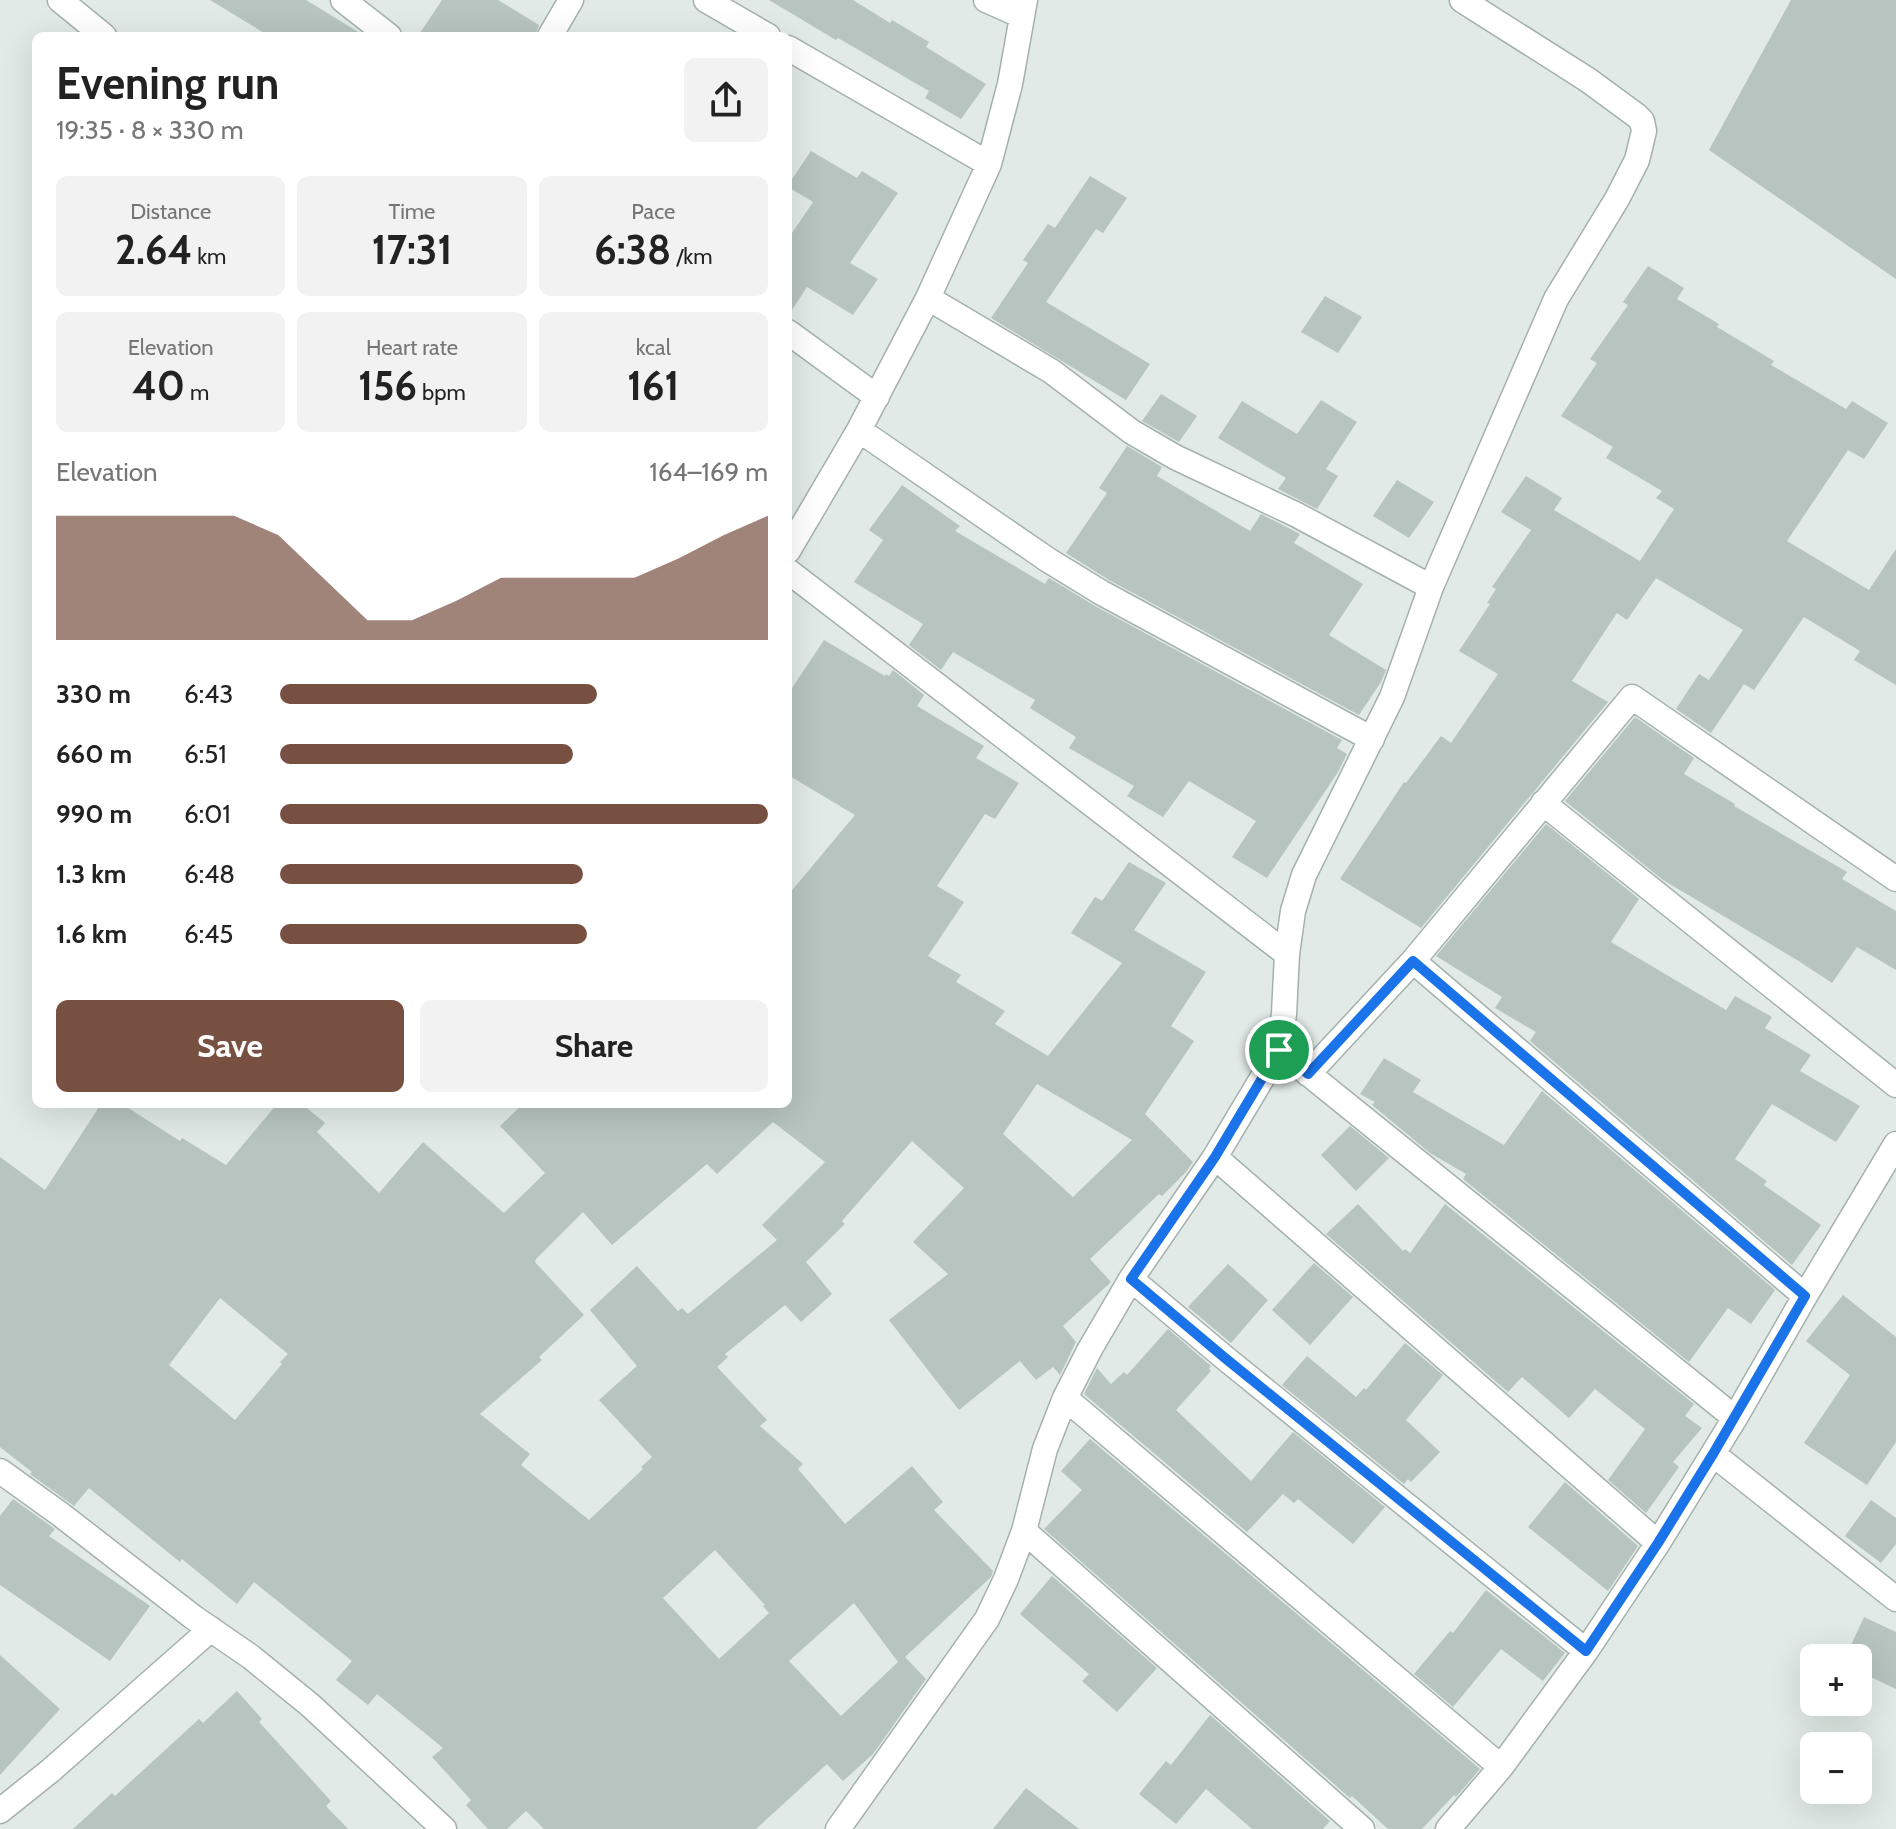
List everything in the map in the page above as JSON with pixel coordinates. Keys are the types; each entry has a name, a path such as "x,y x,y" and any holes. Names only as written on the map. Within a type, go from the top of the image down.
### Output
{"street":[{"path":"60,0 99,32"},
{"path":"343,0 384,32"},
{"path":"552,32 571,0"},
{"path":"706,0 761,32"},
{"path":"792,544 877,397 928,298 989,164 1010,84 1023,8 986,0"},
{"path":"838,1829 987,1619 1024,1531 1045,1449 1065,1398 1090,1349 1131,1279 1215,1157 1279,1050 1293,911 1304,875 1392,697 1431,587 1556,299 1637,160 1644,131 1642,121 1637,116 1588,80 1462,0"},
{"path":"792,50 989,164"},
{"path":"928,298 1051,371 1132,432 1175,457 1297,515 1431,587"},
{"path":"792,335 877,397"},
{"path":"859,430 1088,585 1372,739"},
{"path":"792,574 1287,954"},
{"path":"1308,1074 1413,961 1632,697 1896,879"},
{"path":"1543,803 1896,1085"},
{"path":"1413,961 1805,1296"},
{"path":"1279,1050 1735,1418"},
{"path":"1448,1829 1501,1767 1586,1651 1658,1543 1896,1144"},
{"path":"1215,1157 1658,1543"},
{"path":"1131,1279 1586,1651"},
{"path":"1065,1398 1501,1767"},
{"path":"1713,1454 1896,1599"},
{"path":"0,1471 251,1657 310,1705 444,1829"},
{"path":"1024,1531 1362,1829"},
{"path":"0,1811 211,1629"}],"building":[{"path":"210,0 306,0 358,32 262,32"},
{"path":"442,0 498,0 539,25 536,32 421,32"},
{"path":"769,0 853,0 929,42 926,47 986,84 961,119 925,98 929,91"},
{"path":"1791,0 1896,0 1896,279 1709,150"},
{"path":"811,151 857,178 862,171 898,193 850,263 878,279 853,315 807,287 792,310 792,233 813,202 792,189 792,179"},
{"path":"1090,176 1127,198 1103,233 1096,229 1046,302 1150,364 1126,400 991,318 1028,263 1023,260 1048,224 1055,228"},
{"path":"1648,266 1684,288 1677,299 1774,361 1771,365 1846,409 1852,401 1888,423 1864,459 1848,450 1787,541 1869,590 1896,549 1896,685 1854,660 1860,651 1804,617 1754,690 1744,684 1711,733 1676,709 1699,674 1709,680 1743,630 1656,578 1627,620 1617,613 1572,681 1608,702 1421,928 1340,879 1404,782 1441,736 1451,743 1498,674 1459,651 1490,604 1487,603 1496,589 1492,587 1531,530 1501,512 1526,476 1562,498 1554,510 1640,561 1674,509 1656,498 1662,491 1606,458 1613,447 1561,416 1597,363 1590,359 1628,305 1623,302"},
{"path":"1325,296 1362,317 1338,353 1301,332"},
{"path":"1161,394 1197,416 1179,442 1142,421"},
{"path":"1321,400 1357,422 1326,469 1338,476 1317,509 1278,489 1286,478 1218,438 1242,401 1297,434"},
{"path":"1127,446 1162,467 1157,476 1250,531 1261,514 1300,534 1294,543 1363,584 1329,635 1386,670 1359,715 1109,580 1066,553 1107,493 1099,488"},
{"path":"1397,480 1434,502 1409,538 1373,516"},
{"path":"902,485 960,526 955,531 1045,584 1049,578 1342,740 1337,748 1347,754 1338,772 1267,878 1232,857 1256,821 1189,781 1163,817 1127,796 1134,786 1069,748 1076,737 1030,708 1035,700 953,652 941,670 909,645 923,624 854,582 883,540 869,530"},
{"path":"824,640 885,676 893,670 924,695 917,706 984,746 976,758 1019,783 995,819 985,814 937,886 964,902 928,956 961,975 956,982 1005,1011 995,1024 1048,1056 1122,963 1071,933 1095,897 1102,901 1129,862 1166,883 1134,930 1206,972 1171,1026 1194,1041 1145,1114 1193,1162 1162,1196 1159,1194 1090,1259 1111,1282 1063,1326 1076,1342 1060,1375 1053,1367 1036,1380 1020,1361 959,1410 889,1320 948,1274 913,1242 964,1188 912,1141 842,1221 845,1224 806,1262 832,1294 801,1322 785,1305 725,1354 728,1357 717,1367 767,1420 760,1426 803,1464 798,1469 845,1524 912,1466 943,1502 934,1510 993,1571 991,1577 905,1657 926,1679 873,1754 843,1781 827,1764 756,1829 544,1829 526,1811 507,1829 488,1829 466,1805 471,1800 432,1757 443,1748 377,1694 368,1705 336,1680 352,1661 254,1582 237,1604 89,1488 74,1506 30,1474 32,1472 0,1447 0,1157 45,1190 98,1108 128,1108 180,1141 182,1138 226,1165 274,1108 307,1108 325,1123 317,1132 379,1193 423,1142 504,1213 545,1173 500,1126 519,1108 792,1108 792,890 855,815 792,777 792,688","holes":["1037,1084 1132,1140 1073,1197 1003,1134","773,1122 825,1162 762,1225 777,1240 688,1314 682,1308 678,1311 637,1266 590,1310 637,1366 599,1400 652,1457 589,1520 521,1465 530,1454 480,1414 542,1360 539,1357 584,1315 535,1262 536,1259 583,1212 612,1245 707,1164 717,1174","220,1298 288,1354 235,1420 169,1365","715,1550 769,1613 719,1659 663,1598","854,1603 898,1662 841,1716 789,1661"]},
{"path":"1635,717 1694,758 1684,774 1847,872 1842,879 1896,911 1896,970 1857,947 1832,983 1663,880 1565,801"},
{"path":"1546,824 1639,899 1611,942 1726,1010 1735,996 1772,1017 1765,1028 1811,1055 1800,1071 1860,1106 1836,1142 1772,1104 1735,1159 1767,1181 1764,1185 1821,1225 1792,1265 1530,1041 1536,1032 1495,1008 1502,997 1436,956"},
{"path":"1384,1058 1421,1080 1413,1092 1504,1145 1542,1091 1775,1290 1751,1324 1728,1308 1689,1362 1463,1179 1466,1174 1430,1153 1372,1105 1375,1102 1360,1094"},
{"path":"1350,1126 1389,1158 1356,1191 1321,1155"},
{"path":"1358,1204 1403,1251 1405,1249 1410,1253 1445,1204 1694,1404 1685,1416 1702,1428 1673,1462 1679,1467 1646,1513 1608,1480 1645,1429 1595,1389 1569,1418 1522,1377 1508,1392 1326,1234"},
{"path":"1314,1263 1353,1297 1310,1345 1272,1310"},
{"path":"1228,1264 1268,1300 1231,1343 1188,1307"},
{"path":"1843,1295 1896,1337 1896,1442 1867,1485 1804,1443 1850,1375 1806,1341"},
{"path":"1168,1329 1211,1366 1211,1371 1176,1410 1251,1481 1293,1432 1385,1507 1353,1544 1298,1499 1294,1503 1283,1494 1247,1532 1084,1394 1097,1368 1111,1384 1124,1372 1127,1375"},
{"path":"1405,1343 1443,1375 1406,1420 1440,1452 1411,1482 1408,1479 1404,1484 1282,1385 1307,1356 1356,1397 1364,1388 1366,1390"},
{"path":"1090,1439 1480,1769 1422,1829 1388,1829 1044,1529 1082,1490 1061,1471"},
{"path":"1565,1482 1638,1546 1608,1591 1528,1527"},
{"path":"13,1499 55,1529 49,1536 150,1606 110,1661 0,1585 0,1516"},
{"path":"1871,1500 1896,1518 1896,1544 1881,1563 1845,1536"},
{"path":"1052,1576 1157,1668 1117,1712 1082,1681 1089,1674 1020,1614"},
{"path":"1486,1590 1565,1653 1543,1681 1501,1649 1453,1707 1414,1674 1450,1631 1453,1633"},
{"path":"1864,1617 1896,1632 1896,1689 1872,1678 1872,1644 1851,1644"},
{"path":"0,1655 60,1709 0,1775"},
{"path":"237,1691 262,1719 259,1722 331,1801 326,1806 348,1829 73,1829 112,1793 115,1796 199,1719 203,1723"},
{"path":"1210,1715 1330,1821 1323,1829 1252,1829 1206,1789 1176,1824 1139,1794 1166,1761 1171,1765"},
{"path":"1026,1788 1079,1829 993,1829"}],"route":[{"path":"1413,961 1805,1296 1713,1454 1586,1651 1131,1279 1215,1157 1279,1050 1308,1074 1413,961"}]}
